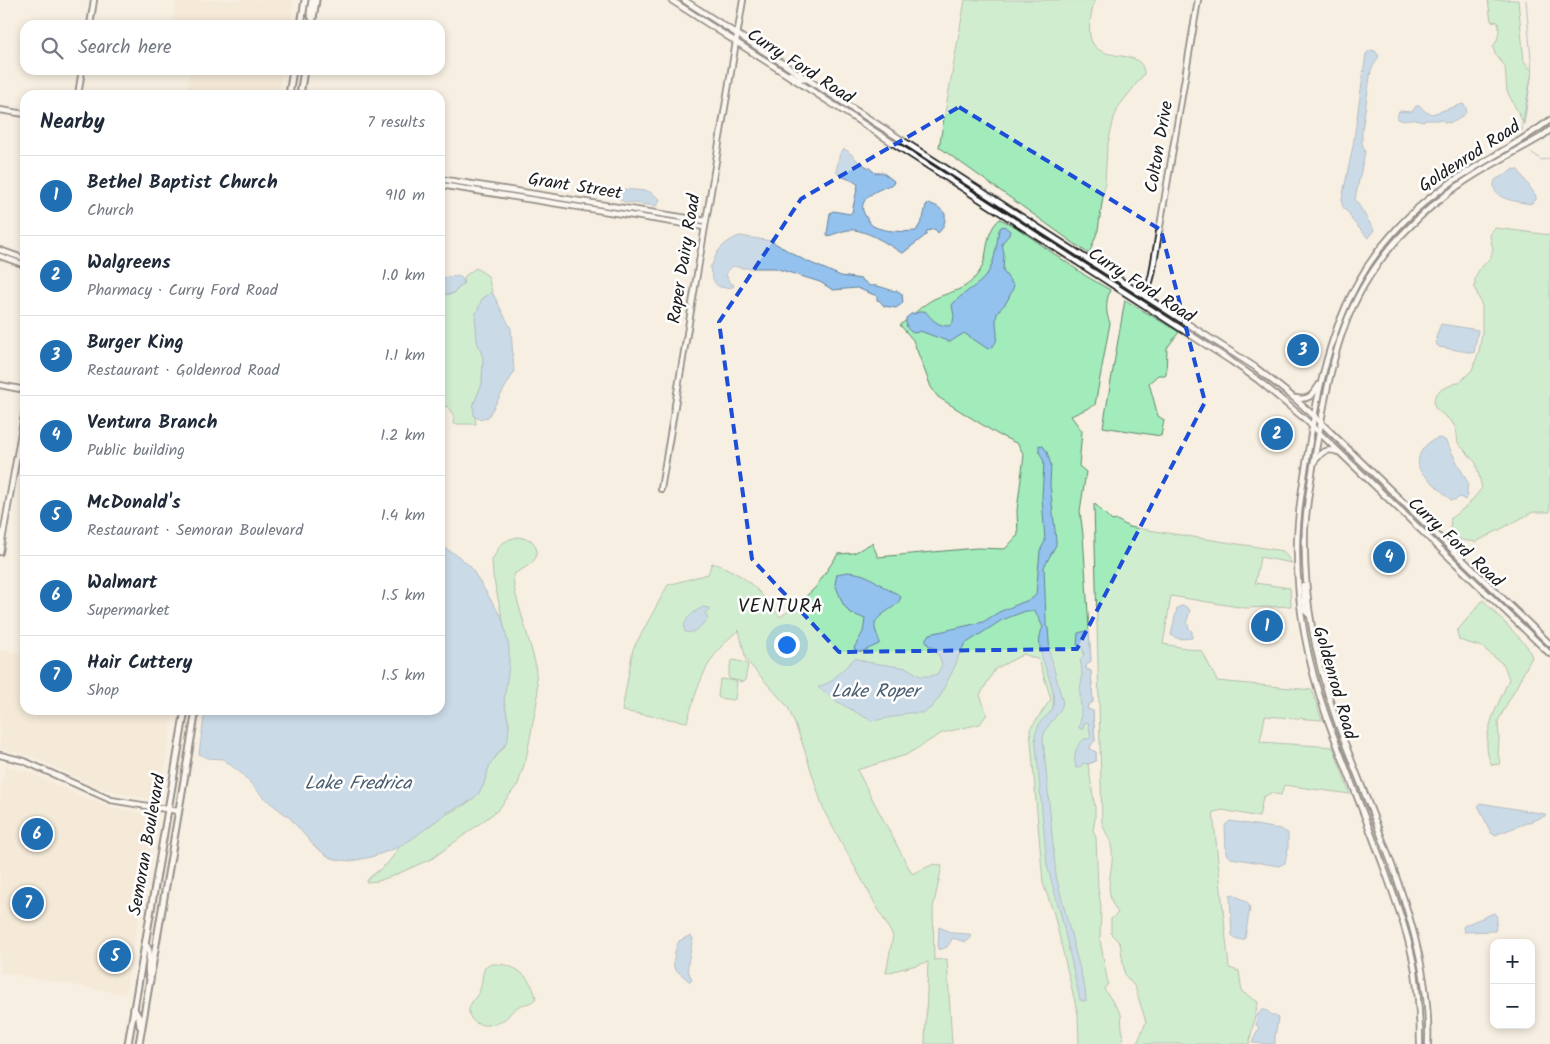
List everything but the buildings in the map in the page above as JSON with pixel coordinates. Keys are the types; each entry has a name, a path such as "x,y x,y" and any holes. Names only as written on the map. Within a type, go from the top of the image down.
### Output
{"main road":[{"path":"91,20 94,0"},
{"path":"302,20 305,0"},
{"path":"312,0 310,13 313,18"},
{"path":"313,18 316,0"},
{"name":"Curry Ford Road","path":"671,0 1258,380 1313,426 1550,654"},
{"name":"Curry Ford Road","path":"684,0 1256,368 1321,422 1550,644"},
{"name":"Raper Dairy Road","path":"661,488 743,0"},
{"name":"Colton Drive","path":"1146,297 1154,265 1198,0"},
{"path":"762,59 799,79 805,78"},
{"path":"79,90 81,75"},
{"path":"290,90 292,75"},
{"path":"301,90 302,75"},
{"path":"810,90 816,88 838,102 847,104"},
{"path":"0,110 20,113"},
{"name":"Goldenrod Road","path":"1420,1044 1414,970 1406,934 1394,895 1318,690 1303,629 1299,594 1298,528 1303,484 1320,382 1337,325 1363,272 1394,232 1430,197 1550,120"},
{"name":"Goldenrod Road","path":"1428,1044 1429,1024 1423,978 1407,910 1334,714 1319,662 1310,616 1305,559 1307,513 1319,432 1333,359 1347,318 1358,295 1396,242 1419,218 1464,182 1550,130"},
{"path":"1464,182 1468,174 1477,169 1479,165"},
{"path":"1451,191 1465,173"},
{"name":"Grant Street","path":"445,180 706,221"},
{"name":"Grant Street","path":"445,186 704,228"},
{"path":"1375,269 1372,266 1380,248"},
{"path":"0,250 20,257"},
{"path":"0,256 20,263"},
{"path":"1070,257 1079,259 1137,296 1146,297"},
{"path":"1358,295 1364,277 1363,272"},
{"path":"1146,306 1152,304 1204,337 1212,340"},
{"path":"1294,398 1309,398 1314,394 1320,382"},
{"path":"0,385 20,389"},
{"path":"0,552 20,438"},
{"path":"1314,463 1323,452 1329,450 1340,453"},
{"path":"1303,484 1300,551 1305,559"},
{"path":"1298,560 1302,566 1306,611 1310,616"},
{"name":"Semoran Boulevard","path":"128,1044 184,715"},
{"name":"Semoran Boulevard","path":"139,1044 195,715"},
{"path":"0,755 36,766 111,800 178,811"},
{"path":"145,944 149,948 150,953 147,973 150,979"},
{"path":"134,1009 139,1018 141,1031"}],"highlighted area":[{"path":"959,107 1161,230 1205,402 1077,649 839,652 752,559 719,322 801,199"}],"shaded area":[{"path":"176,0 294,0 291,20 173,20"},
{"path":"190,75 281,75 279,90 187,90"},
{"path":"0,650 20,653 20,715 173,715 159,801 99,788 34,757 0,749"},
{"path":"5,766 33,774 109,807 155,816 125,994 0,972 0,794"}],"green space":[{"path":"965,0 1095,0 1090,25 1092,41 1099,50 1109,54 1132,58 1141,64 1144,74 1119,106 1114,118 1107,148 1105,183 1098,230 1089,254 939,147"},
{"path":"1488,0 1518,0 1524,61 1532,71 1524,124 1507,91 1505,66 1495,54 1493,47 1498,38 1499,25 1498,22 1491,21"},
{"path":"1000,219 1016,227 1086,276 1110,290 1107,315 1110,323 1095,405 1071,416 1082,431 1079,466 1086,472 1080,511 1091,661 1086,666 1086,669 1091,671 1093,702 1088,705 1087,709 1093,711 1095,741 1090,749 1096,752 1096,761 1088,764 1095,808 1093,830 1096,838 1098,889 1101,906 1100,940 1108,984 1104,989 1121,1014 1123,1044 1079,1044 1078,1014 1054,914 1043,883 1030,729 1051,699 1039,660 1024,654 995,669 980,695 987,714 980,724 942,733 906,755 857,770 912,874 934,864 942,866 933,908 934,960 947,959 952,1044 925,1044 928,962 886,973 893,936 824,811 802,742 788,707 746,660 739,630 718,650 711,660 700,683 687,722 622,711 633,649 668,585 708,574 712,563 742,577 758,591 780,617 815,588 838,554 854,553 872,543 878,557 977,548 1005,549 1018,535 1017,510 1024,455 1018,444 997,434 938,397 931,387 913,340 900,325 940,296 963,288 977,275 984,261 991,232 994,225"},
{"path":"1495,228 1550,235 1550,512 1533,512 1476,542 1462,540 1455,536 1450,528 1451,518 1468,505 1482,488 1476,463 1458,443 1456,429 1452,422 1435,408 1434,403 1435,396 1440,390 1461,381 1472,370 1479,352 1482,334 1482,306 1475,288 1475,279 1479,270 1491,257 1493,249 1490,236"},
{"path":"476,268 488,276 492,292 482,299 476,332 483,358 482,384 473,406 476,424 453,424 454,416 448,407 445,406 445,294 453,294 463,284 465,276"},
{"path":"1125,300 1179,332 1167,348 1166,375 1158,375 1149,383 1158,416 1164,420 1161,436 1103,427"},
{"path":"1094,503 1112,521 1117,520 1129,527 1283,551 1292,563 1260,557 1255,583 1290,588 1291,606 1245,608 1171,596 1163,644 1202,651 1217,681 1312,690 1322,720 1265,716 1260,742 1333,747 1350,794 1284,785 1281,795 1271,793 1263,797 1259,817 1223,810 1213,812 1229,968 1239,971 1242,992 1258,1002 1249,1044 1137,1044 1146,1022 1135,987 1125,975 1120,943 1111,934 1111,919 1118,913 1112,903 1109,892 1112,852 1102,823"},
{"path":"518,537 531,540 537,551 534,560 515,573 513,578 515,592 535,662 538,696 526,759 518,784 498,810 433,858 395,875 378,881 366,882 388,863 401,845 441,817 465,805 478,794 483,786 490,764 505,746 509,725 504,701 505,630 493,576 492,560 501,544"},
{"path":"1483,600 1527,646 1532,657 1498,721 1500,764 1492,765 1488,755 1488,733 1495,710 1509,679 1504,665 1482,647 1459,640 1457,631"},
{"path":"733,660 748,665 743,682 728,677"},
{"path":"720,680 736,681 735,699 719,698"},
{"path":"492,964 508,966 521,972 530,983 536,998 532,1002 516,1008 502,1021 483,1025 478,1024 471,1018 469,1010 479,992 484,969"}],"water":[{"path":"1370,50 1375,51 1379,56 1371,70 1362,130 1362,143 1365,152 1355,199 1374,230 1368,238 1345,210 1342,205 1342,199 1353,146 1366,54"},
{"path":"1463,104 1466,107 1466,112 1458,119 1448,123 1442,120 1425,120 1424,122 1416,120 1404,121 1397,118 1399,111 1412,112 1416,106 1420,106 1426,112 1432,114"},
{"path":"844,149 875,173 882,172 894,181 893,184 875,192 865,200 863,210 872,225 888,230 916,231 923,219 926,205 931,204 945,214 945,222 940,231 938,233 935,229 927,231 926,235 903,253 876,237 861,231 848,230 828,236 830,213 833,211 850,214 852,212 858,185 840,176 836,171 840,153"},
{"path":"1514,169 1518,170 1536,196 1536,200 1530,204 1505,198 1496,192 1494,187 1495,180"},
{"path":"620,189 648,191 660,199 657,206 624,202 618,198"},
{"path":"1004,226 1010,231 1002,243 1004,254 1003,271 1014,286 997,314 997,338 993,346 988,349 964,333 950,342 920,331 915,333 910,331 906,325 906,318 911,314 921,311 925,311 935,322 941,325 949,326 953,322 952,305 987,274 994,256 999,230"},
{"path":"740,236 771,241 804,260 841,276 861,279 870,286 898,291 902,294 903,303 896,308 884,306 877,300 877,296 857,288 833,290 820,282 775,268 742,268 733,266 726,274 729,282 734,285 733,287 724,288 718,286 713,279 710,267 721,248 730,240"},
{"path":"445,277 460,277 463,284 452,294 445,294"},
{"path":"492,292 511,329 514,372 488,417 479,419 474,416 473,406 482,384 483,358 477,341 475,316 482,299"},
{"path":"1441,324 1478,330 1474,353 1439,347 1436,344"},
{"path":"1440,438 1445,440 1468,483 1468,496 1465,500 1460,497 1451,500 1421,472 1418,461 1422,450 1430,442"},
{"name":"Lake Roper","path":"1039,445 1043,446 1047,452 1051,465 1050,485 1056,545 1044,567 1046,626 1048,628 1050,654 1063,703 1044,733 1043,738 1056,876 1085,989 1086,1001 1080,1000 1061,915 1047,865 1035,735 1039,724 1052,709 1053,696 1052,686 1040,646 1043,627 1035,611 1026,611 1002,620 965,644 939,698 931,708 923,713 906,713 872,721 836,701 818,687 830,682 855,658 867,662 907,668 920,676 937,674 942,665 933,647 929,646 926,641 930,634 983,622 999,612 1033,598 1036,594 1040,551 1045,541 1042,497 1044,462 1039,451"},
{"name":"Lake Fredrica","path":"445,548 470,566 502,618 509,647 509,666 504,701 509,725 508,740 490,764 483,786 472,800 448,812 412,839 394,849 352,861 329,857 314,846 290,818 264,798 241,773 223,759 207,758 199,754 204,715 445,715"},
{"path":"847,572 867,576 901,597 896,605 880,617 875,624 879,644 861,652 856,651 854,648 863,632 865,619 849,612 843,604 835,584 837,574"},
{"path":"1185,606 1190,610 1187,621 1189,629 1192,631 1192,638 1179,639 1171,635 1177,608"},
{"path":"703,607 709,608 705,613 708,619 695,631 685,632 684,628 687,620 692,614"},
{"path":"1089,632 1091,661 1086,666 1086,669 1091,671 1093,702 1088,705 1087,709 1093,711 1095,741 1090,749 1096,752 1096,761 1088,764 1084,763 1076,768 1075,756 1077,748 1084,739 1091,737 1088,722 1084,723 1083,730 1079,728 1082,676 1080,659 1084,655 1082,647 1077,645 1078,633"},
{"path":"1480,803 1545,814 1545,816 1495,835 1491,833 1478,805"},
{"path":"1230,821 1280,829 1288,833 1285,863 1279,866 1231,858 1226,854 1225,825"},
{"path":"1233,894 1248,903 1250,908 1245,938 1243,940 1234,938 1232,935 1230,895"},
{"path":"1494,913 1497,920 1495,931 1464,932 1463,927 1465,925"},
{"path":"939,927 953,933 971,935 969,940 965,942 953,938 947,947 939,950"},
{"path":"689,936 693,940 688,966 692,980 690,982 674,968 676,947 679,941"},
{"path":"1262,1010 1266,1010 1273,1016 1274,1014 1278,1018 1275,1044 1252,1043 1259,1027 1256,1025 1257,1015"}],"waterway":[{"path":"1522,131 1532,72 1526,0"},
{"path":"1531,152 1542,160 1550,158"}],"place":[{"name":"Burger King","path":"1303,350"},
{"name":"Walgreens","path":"1277,434"},
{"name":"Ventura Branch","path":"1389,557"},
{"name":"Bethel Baptist Church","path":"1267,626"},
{"name":"Walmart","path":"37,834"},
{"name":"Hair Cuttery","path":"28,903"},
{"name":"McDonald's","path":"115,956"}],"district":[{"name":"VENTURA","path":"781,607"}]}
